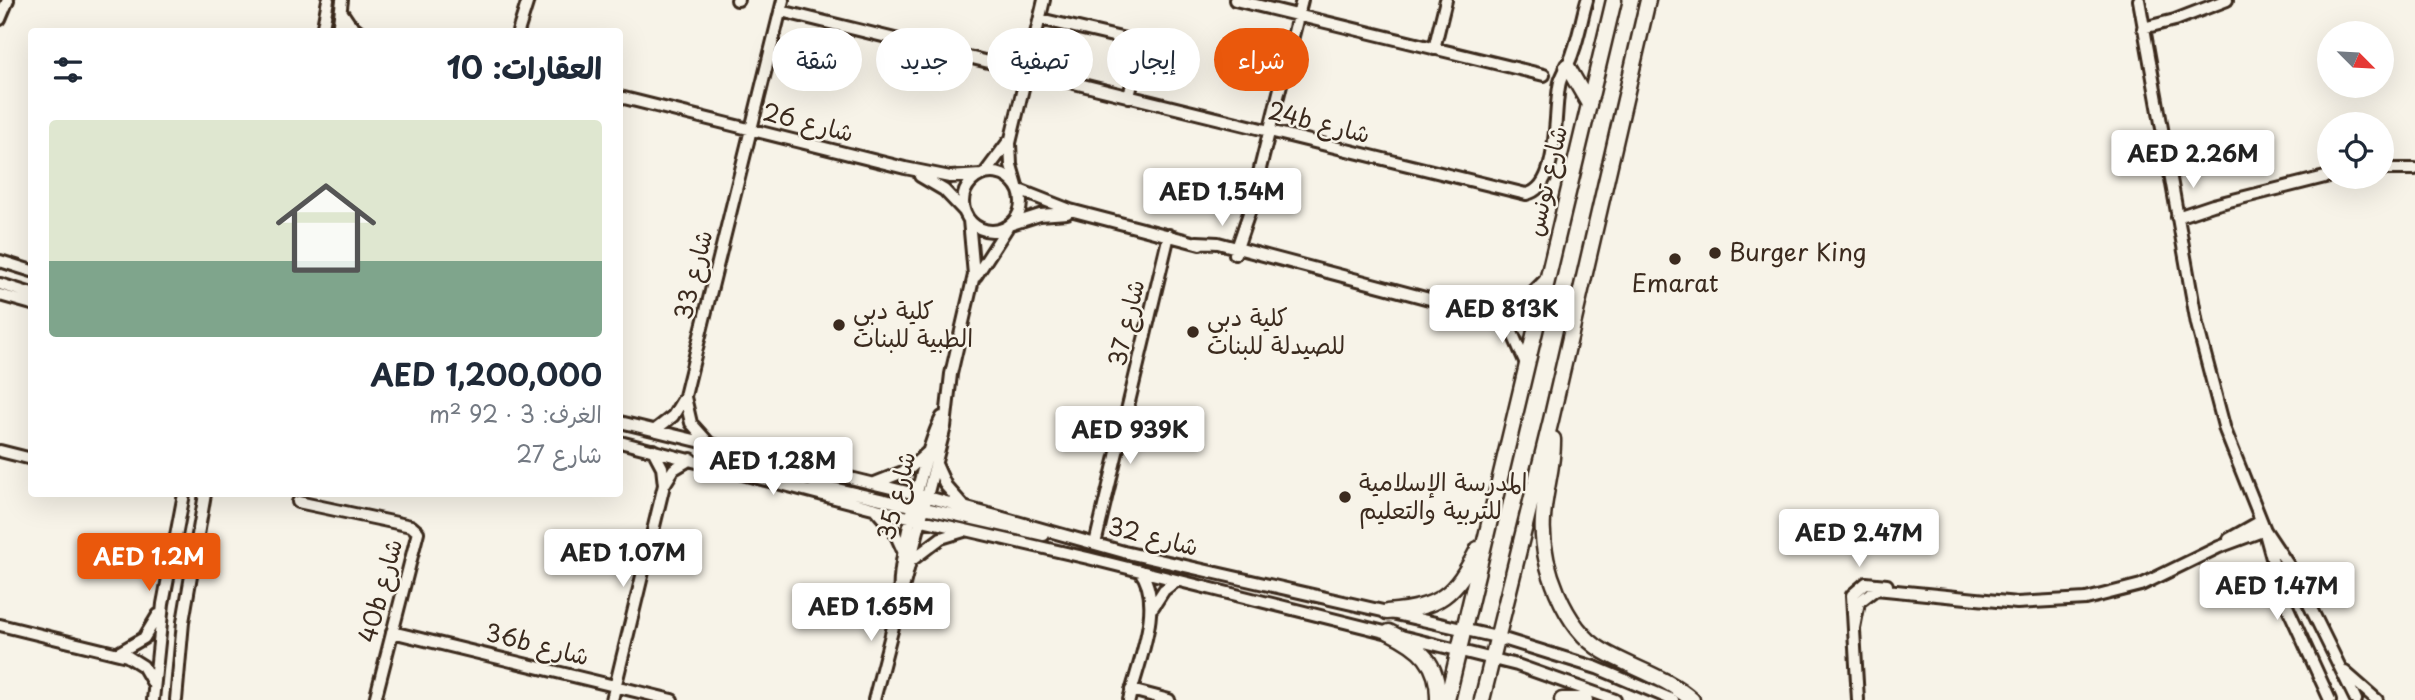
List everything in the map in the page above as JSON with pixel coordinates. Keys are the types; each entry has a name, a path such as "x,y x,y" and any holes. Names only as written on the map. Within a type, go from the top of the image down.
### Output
{"main road":[{"name":"شارع تونس","path":"1447,700 1614,0"},
{"path":"1482,700 1551,421 1648,0"},
{"path":"1567,66 1589,104"},
{"path":"1551,421 1553,448 1542,534 1547,559 1566,612 1581,634 1601,650 1681,691 1692,700"},
{"path":"1387,612 1424,608 1443,599 1461,581 1488,529"},
{"path":"1389,632 1408,641 1425,654 1435,672 1438,700"},
{"path":"1562,700 1585,700"}],"street":[{"path":"1,14 8,0"},
{"path":"324,28 328,0"},
{"path":"522,28 528,0"},
{"path":"1038,28 1044,0"},
{"path":"1235,0 1544,75"},
{"path":"1240,252 1302,0"},
{"path":"1434,49 1446,0"},
{"path":"1559,89 1587,0"},
{"path":"2139,0 2177,214 2214,395 2236,461 2263,525 2277,579 2330,700"},
{"path":"2143,25 2182,16 2227,0"},
{"path":"339,28 342,5"},
{"path":"342,5 349,23 355,28"},
{"name":"24b شارع","path":"782,5 987,61"},
{"name":"شارع 33","path":"655,430 678,410 685,396 743,164 748,155 782,5"},
{"path":"1040,19 1134,41 1140,47 1129,97"},
{"path":"1559,89 1574,81"},
{"name":"24b شارع","path":"1093,88 1522,194 1538,190 1545,179 1557,125 1559,89"},
{"path":"1010,225 1021,208 1011,165 1012,133 1022,91"},
{"name":"شارع 26","path":"623,98 905,169 950,177 983,174"},
{"path":"1012,133 1003,150 983,174 968,186 963,203 967,216 983,230 991,231 1040,215 1083,214"},
{"name":"شارع 26","path":"905,169 944,190 967,216"},
{"path":"2394,169 2415,169"},
{"path":"983,174 1003,175 1018,188 1083,214 1486,314 1504,324 1517,338 1527,367"},
{"path":"2177,214 2317,179"},
{"name":"شارع 35","path":"922,501 931,449 945,411 972,285 974,253 967,216"},
{"name":"شارع 35","path":"972,285 987,255 1010,225"},
{"name":"شارع 37","path":"1095,544 1169,235"},
{"path":"0,261 28,270"},
{"path":"1486,314 1518,307 1548,276"},
{"path":"0,284 28,293"},
{"path":"0,295 28,303"},
{"path":"685,396 691,423 708,442"},
{"name":"شارع 35","path":"874,700 900,594 898,582 936,463 945,427 945,411"},
{"name":"شارع 32","path":"623,423 875,484 922,501 965,507 1095,544 1497,636 1597,668 1673,700"},
{"name":"شارع 32","path":"623,443 917,519 1389,632 1492,659 1615,700"},
{"path":"875,484 908,470 931,449"},
{"path":"653,450 662,467 664,485"},
{"path":"0,451 28,458"},
{"path":"612,700 664,485 674,469 691,459"},
{"path":"936,463 946,486 965,507"},
{"path":"809,491 828,487 922,501 1035,535 1054,533"},
{"path":"153,700 163,604 183,497"},
{"path":"176,700 183,622 195,539 204,497"},
{"name":"40b شارع","path":"298,502 416,529 418,538 375,700"},
{"path":"874,508 894,531 908,556 941,538 969,530"},
{"path":"1858,700 1854,628 1859,602 1871,591 1928,592 2017,603 2086,599 2141,585 2263,525"},
{"path":"2263,525 2292,572 2356,700"},
{"path":"1140,571 1148,584 1152,609"},
{"path":"1169,700 1130,695 1152,609 1164,590 1176,581"},
{"path":"118,653 144,638 163,604"},
{"path":"0,625 118,653 143,666 154,685"},
{"name":"36b شارع","path":"392,632 672,700"},
{"path":"2337,664 2377,700"},
{"path":"2316,673 2323,700"}],"place":[{"name":"Burger King","path":"1715,253"},
{"name":"Emarat","path":"1675,259"},
{"name":"كلية دبي الطبية للبنات","path":"839,325"},
{"name":"كلية دبي للصيدلة للبنات","path":"1193,332"},
{"name":"المدرسة الإسلامية للتربية والتعليم","path":"1345,497"}]}
